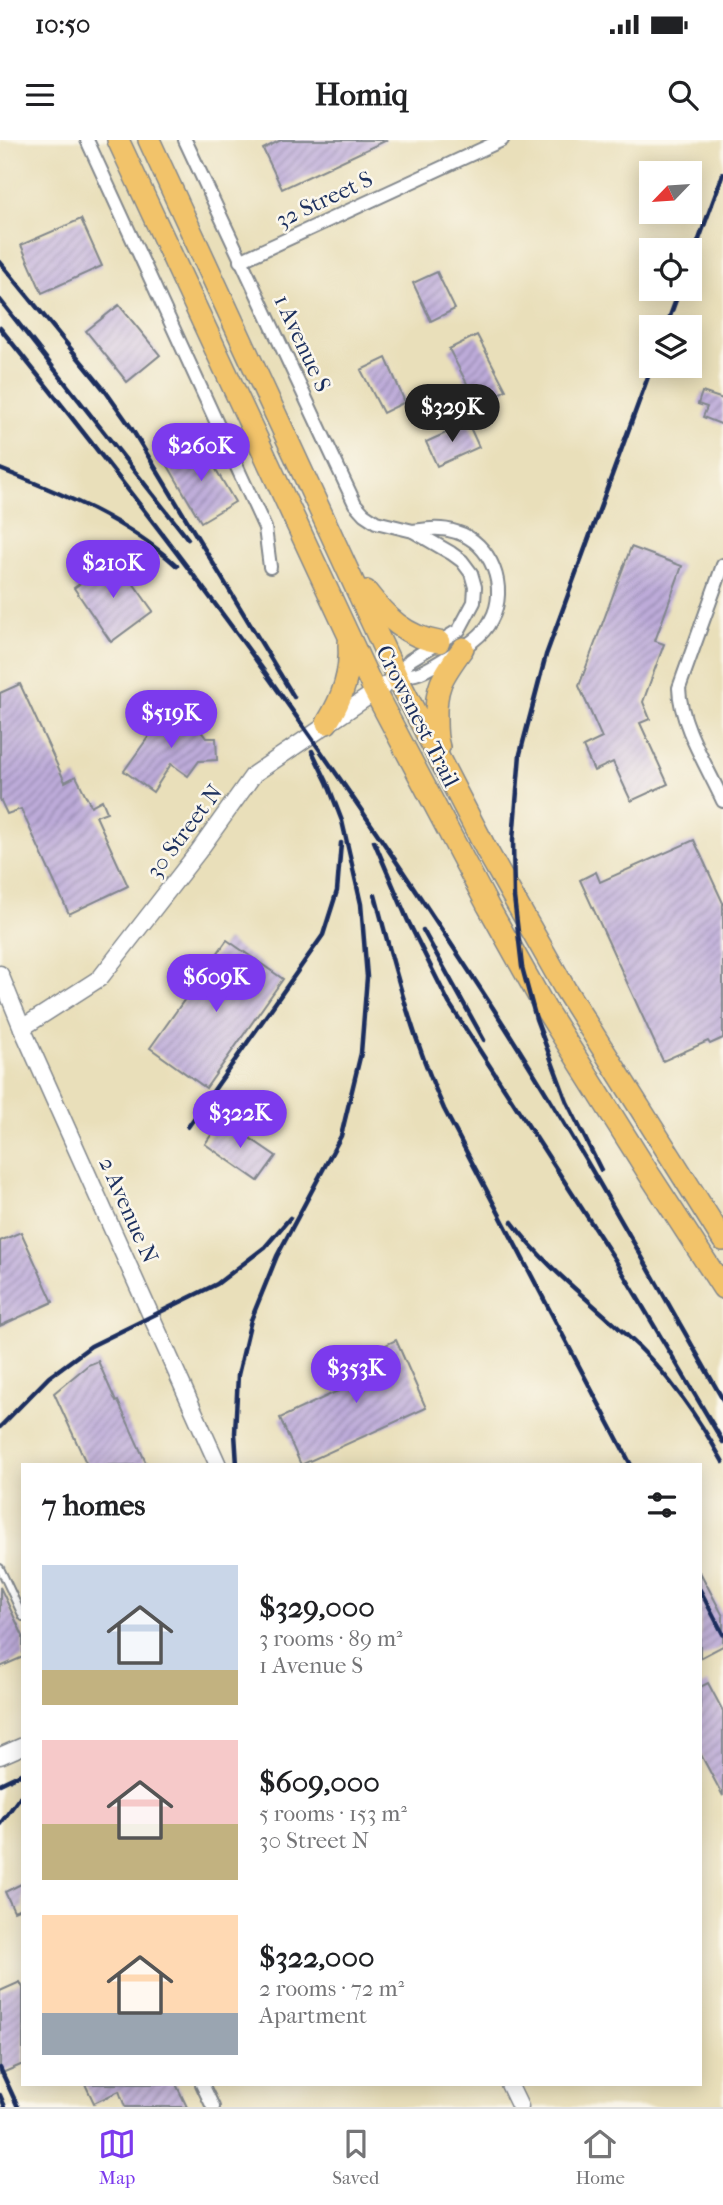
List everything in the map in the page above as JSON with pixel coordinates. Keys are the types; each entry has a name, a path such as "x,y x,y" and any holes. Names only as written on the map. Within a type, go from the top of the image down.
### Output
{"highway":[{"name":"Crowsnest Trail","path":"118,140 374,691 488,906 552,1019 723,1287"},
{"name":"Crowsnest Trail","path":"149,140 397,677 486,849 565,989 723,1240"},
{"path":"342,560 378,607 398,626 412,635 439,642"},
{"path":"327,723 339,703 346,683 350,661 349,637"},
{"path":"447,773 436,740 436,693 443,677 463,648"}],"street":[{"path":"87,140 265,528 270,567"},
{"name":"1 Avenue S","path":"185,140 355,504 376,522 413,531 462,561 471,573 475,587 474,602 464,623 459,630 410,660 397,677"},
{"name":"32 Street S","path":"240,261 502,140"},
{"name":"1 Avenue S","path":"397,677 418,675 480,636 492,620 498,599 497,579 490,559 476,543 458,532 438,528 413,531"},
{"path":"723,565 679,688 679,701 684,717 723,801"},
{"name":"30 Street N","path":"22,1028 100,978 198,852 254,774 397,677"},
{"name":"2 Avenue N","path":"0,974 217,1463"},
{"path":"0,1756 21,1747"},
{"path":"203,2086 212,2107"},
{"path":"510,2086 520,2107"}],"lane":[{"path":"0,1568 21,1613"}],"building":[{"path":"281,140 387,140 282,189 263,149"},
{"path":"81,219 102,266 42,293 21,245"},
{"path":"437,272 455,309 431,321 413,283"},
{"path":"119,305 160,355 127,382 86,331"},
{"path":"477,335 506,390 478,405 449,349"},
{"path":"386,358 405,402 383,413 361,370"},
{"path":"702,392 723,399 723,425 703,417 707,407 698,404"},
{"path":"468,423 479,447 437,466 426,442"},
{"path":"201,444 235,502 201,522 167,464"},
{"path":"631,547 682,566 655,641 664,644 643,702 650,719 640,723 668,784 631,801 613,762 594,771 583,747 602,738 579,686"},
{"path":"115,558 153,611 111,642 74,588"},
{"path":"20,684 65,782 76,776 91,806 102,800 107,812 96,816 128,886 69,914 21,809 7,814 0,799 0,693"},
{"path":"176,708 184,717 188,714 206,738 216,738 217,760 199,761 188,776 171,764 153,792 124,771 154,729 151,727"},
{"path":"694,840 723,903 723,1038 710,1044 708,1041 663,1061 580,880 596,872 600,882"},
{"path":"227,940 283,979 206,1088 150,1048"},
{"path":"222,1119 276,1156 258,1181 205,1144"},
{"path":"21,1232 53,1302 0,1326 0,1241"},
{"path":"396,1340 426,1408 305,1463 300,1463 280,1418 353,1384 343,1365"},
{"path":"98,1361 146,1463 86,1463 54,1393 88,1365"},
{"path":"702,1576 723,1616 723,1646 702,1657"},
{"path":"0,1587 21,1632 21,1658 0,1667"},
{"path":"708,1683 723,1711 723,1796 702,1757 702,1686"},
{"path":"21,1884 21,1908 14,1911 5,1892"},
{"path":"20,1982 21,1984 21,2065 0,2074 0,1991"},
{"path":"86,2086 177,2086 187,2107 125,2107 119,2091 94,2103"}],"railway":[{"path":"700,238 723,174"},
{"path":"0,262 106,392 130,426 294,697"},
{"path":"0,300 188,539"},
{"path":"670,315 676,301"},
{"path":"0,328 214,602 305,728 394,859 545,1091 723,1400"},
{"path":"601,1170 567,1102 536,1019 522,967 514,897 513,840 520,754 546,655 648,378"},
{"path":"0,469 71,499 116,522 177,566"},
{"path":"237,1463 235,1433 238,1375 251,1320 277,1256 341,1136 361,1053 367,977 361,904 342,821 312,751"},
{"path":"374,841 408,921 449,1003 614,1258 723,1442"},
{"path":"188,1127 323,935 337,891 341,843"},
{"path":"375,895 414,1030 444,1109 630,1463"},
{"path":"423,930 484,1040"},
{"path":"0,1427 49,1377 91,1346 217,1284 265,1247 290,1218"},
{"path":"512,1222 556,1272 663,1372 695,1415 723,1462"},
{"path":"702,1594 723,1634"},
{"path":"0,1784 21,1774"},
{"path":"0,1824 21,1796"},
{"path":"0,2068 18,2107"},
{"path":"0,2095 5,2107"}]}
